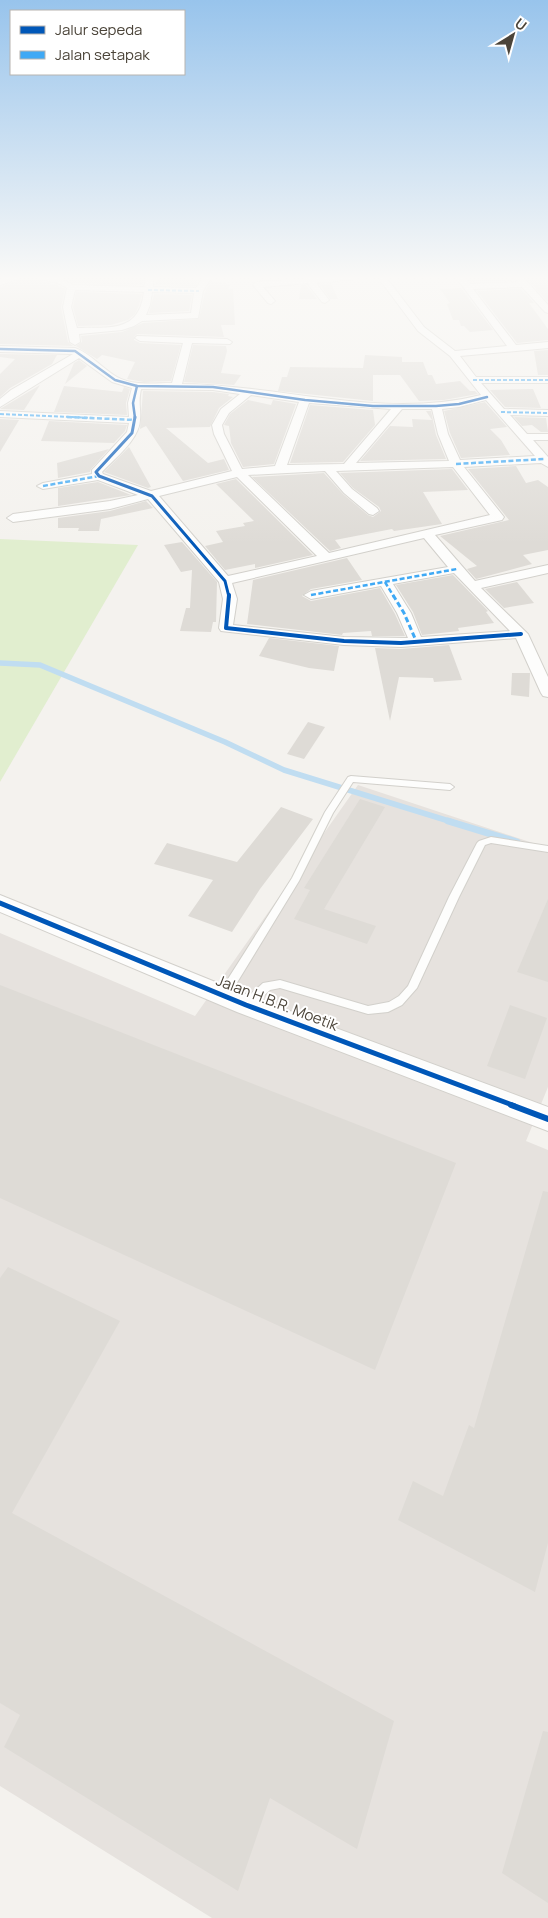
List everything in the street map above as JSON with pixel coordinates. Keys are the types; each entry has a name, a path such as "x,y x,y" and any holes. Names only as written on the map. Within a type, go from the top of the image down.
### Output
{"street":[{"path":"0,404 23,386 57,366"},
{"path":"95,366 115,380 137,386 213,387 305,400 400,406 436,406 488,397"},
{"path":"176,386 181,366"},
{"path":"461,366 472,380 546,461"},
{"path":"472,380 548,380"},
{"path":"99,476 96,470 132,433 134,420 133,403 137,386"},
{"path":"249,392 225,411 218,425 219,434 239,473 326,557"},
{"path":"280,468 305,400"},
{"path":"348,467 364,444 400,406"},
{"path":"225,581 498,517 456,464 443,434 436,406"},
{"path":"502,412 548,413"},
{"path":"0,414 134,420"},
{"path":"525,437 548,437"},
{"path":"13,518 110,505 239,473 280,468 546,461"},
{"path":"328,467 348,491 373,511"},
{"path":"43,486 99,476 152,496 225,581 230,599 224,626 226,628 344,641 417,643 521,634"},
{"path":"428,534 472,586 521,634 548,692"},
{"path":"311,595 457,569"},
{"path":"472,586 548,569"},
{"path":"385,582 404,613 417,643"},
{"name":"Jalan H.B.R. Moetik","path":"0,903 223,996 548,1119"}],"lane":[{"path":"223,996 296,879 340,793 351,778 450,788"},
{"path":"246,1005 267,986 280,984 368,1010 382,1010 394,1006 403,1000 412,988 454,897 482,843 491,840 546,848"}],"shaded area":[{"path":"358,785 548,848 548,1087 526,1141 548,1150 548,1918 212,1918 0,1786 0,933 195,1016"}],"green space":[{"path":"0,539 138,545 0,782"}],"building":[{"path":"8,366 49,366 10,388 0,397 0,374"},
{"path":"73,366 87,366 65,384"},
{"path":"133,366 175,366 171,381 144,382 127,379"},
{"path":"188,366 223,366 221,373 241,375 234,385 184,382"},
{"path":"363,366 424,366 428,375 432,375 436,384 460,381 470,391 475,391 478,394 444,400 419,401 400,375 373,375 373,401 278,391 282,377 287,377 290,367 363,368"},
{"path":"536,366 548,366 548,375 538,375"},
{"path":"40,385 24,410 0,409"},
{"path":"64,386 122,392 124,387 130,389 126,403 127,415 54,412"},
{"path":"533,389 541,408 505,407 490,390"},
{"path":"143,391 213,392 229,394 228,396 233,397 219,408 210,427 166,428 208,463 224,459 229,470 183,481 146,426 140,429"},
{"path":"248,400 271,405 273,400 296,404 274,464 243,467 231,443 229,426 224,425 230,414"},
{"path":"485,402 507,427 490,429 501,440 510,455 461,458 450,433 444,411"},
{"path":"310,405 373,410 375,425 343,462 290,463"},
{"path":"426,411 431,411 436,435 446,459 360,461 390,426 413,427 412,419 432,420"},
{"path":"514,417 546,418 548,432 541,432 532,425 522,426"},
{"path":"0,419 19,420 0,452"},
{"path":"49,421 127,425 125,431 114,443 41,441"},
{"path":"129,447 151,487 148,488 104,472"},
{"path":"109,449 90,472 58,478 57,463"},
{"path":"516,466 526,483 538,480 548,487 548,550 523,555 532,564 476,579 467,569 477,566 440,536 509,520 468,469"},
{"path":"452,469 468,490 423,492 442,524 394,531 392,529 335,540 341,548 330,551 252,477 324,473 343,494 373,517 381,511 379,507 353,488 340,473"},
{"path":"236,479 313,555 255,568 255,564 225,570 205,546 223,542 216,531 245,526 243,523 254,521 216,484"},
{"path":"98,482 131,495 58,506 58,488"},
{"path":"146,501 153,508 101,519 99,531 78,531 79,528 58,528 58,518 110,511"},
{"path":"182,542 217,582 216,622 213,622 211,632 180,631 186,608 190,608 192,570 181,572 164,545"},
{"path":"347,558 362,580 311,589 302,596 311,601 380,588 405,636 372,636 371,631 343,633 342,635 247,624 253,580"},
{"path":"453,575 488,611 486,612 494,623 458,628 459,631 422,635 413,612 396,585"},
{"path":"517,582 534,603 504,608 485,589"},
{"path":"269,638 339,646 334,671 309,668 259,656"},
{"path":"449,645 462,680 434,682 433,678 399,677 390,721 375,648 401,649"},
{"path":"512,673 530,673 529,697 511,695"},
{"path":"308,722 325,727 304,759 287,754"},
{"path":"360,799 385,807 324,909 376,926 367,944 294,919 310,890 304,888"},
{"path":"281,807 313,819 260,889 232,932 188,916 213,880 154,864 167,843 237,862"},
{"path":"548,899 548,982 517,972"},
{"path":"0,985 456,1163 375,1370 0,1198"},
{"path":"510,1005 547,1018 525,1079 487,1066"},
{"path":"543,1191 548,1192 548,1543 535,1592 398,1520 413,1481 443,1496 469,1425 474,1428"},
{"path":"8,1267 120,1321 12,1513 394,1721 357,1849 270,1798 238,1891 4,1747 20,1715 0,1703 0,1278"},
{"path":"543,1731 548,1732 548,1903 502,1873"}],"waterway":[{"path":"0,663 40,665 225,742 284,770 452,822"},
{"path":"448,821 517,842"}],"marked path":[{"path":"473,380 548,380"},
{"path":"501,412 548,413"},
{"path":"0,414 135,420"},
{"path":"456,464 544,459"},
{"path":"43,486 99,476"},
{"path":"311,595 457,569"},
{"path":"385,582 404,613 417,643"}],"cycle path":[{"path":"95,366 115,380 137,386 213,387 305,400 373,406 436,406 459,404 487,397"},
{"path":"137,386 133,403 135,420 132,433 96,472 99,476 152,496 225,581 230,599 226,628 344,641 401,643 521,634"},
{"path":"0,903 246,1005 548,1119"}]}
